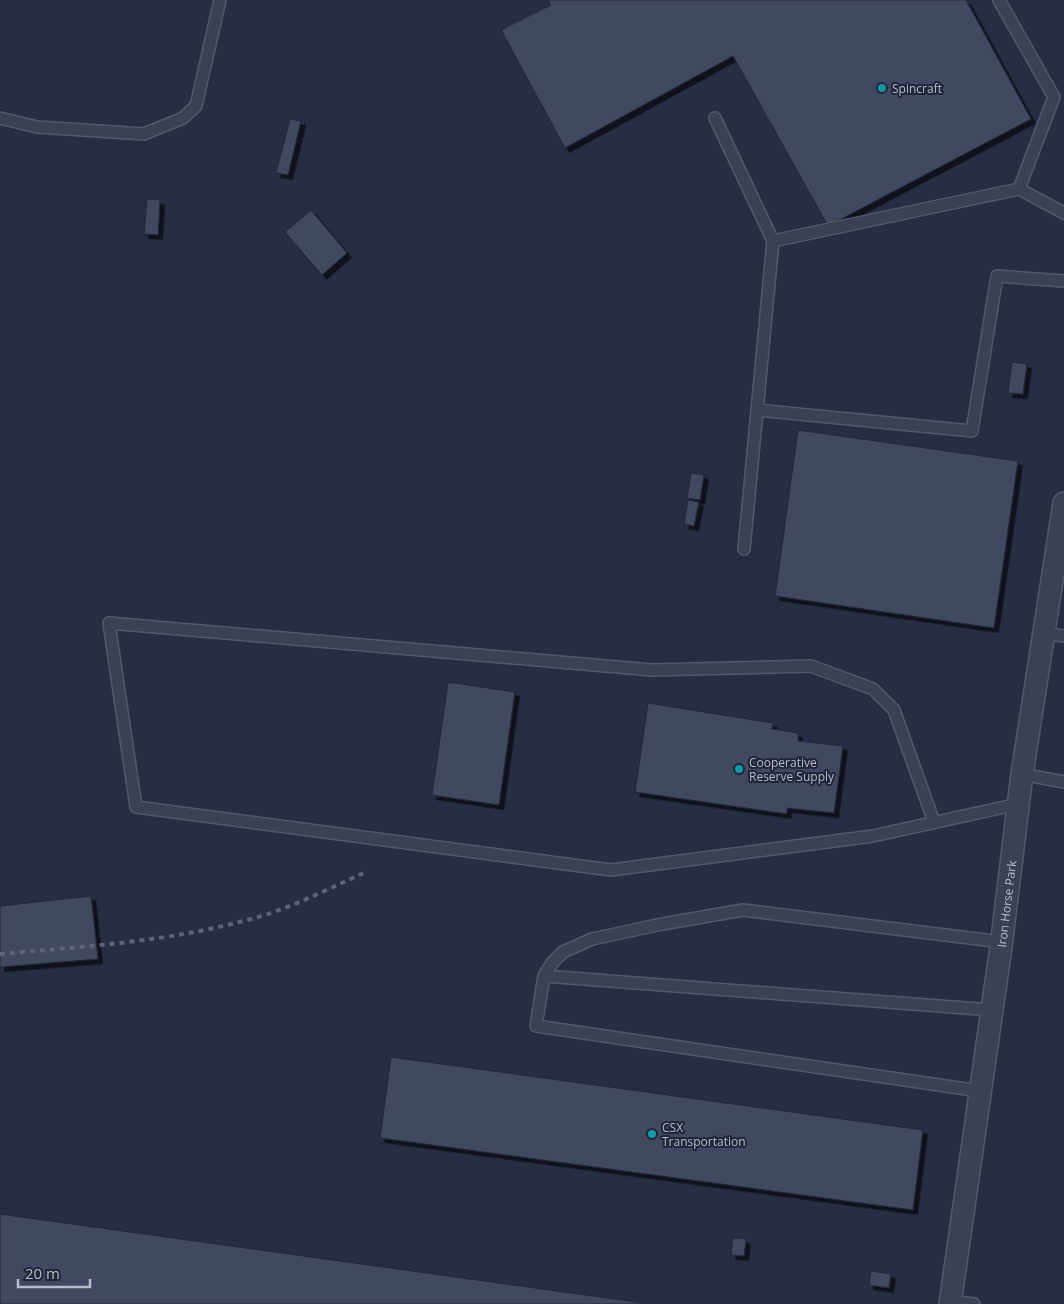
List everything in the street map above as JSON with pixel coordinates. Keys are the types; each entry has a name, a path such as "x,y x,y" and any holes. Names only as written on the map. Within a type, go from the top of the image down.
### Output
{"street":[{"name":"Iron Horse Park","path":"950,1302 1002,942 1022,774 1054,634 1064,503"}],"lane":[{"path":"0,118 37,127 144,134 183,118 196,106 220,0"},
{"path":"999,0 1054,97 1019,189"},
{"path":"715,118 773,241 744,549"},
{"path":"773,241 1019,189 1064,213"},
{"path":"756,410 972,431 996,276 1064,281"},
{"path":"934,822 894,710 874,689 811,666 652,670 109,623 136,807 611,870 872,836 1018,804"},
{"path":"1022,774 1064,782"},
{"path":"980,1091 536,1026 544,976 552,963 563,952 592,939 662,924 743,910 1002,942"},
{"path":"544,976 992,1010"},
{"path":"950,1302 974,1304"}],"building":[{"name":"Spincraft","path":"548,0 966,0 1031,119 828,226 733,56 565,148 501,30 551,5"},
{"path":"290,119 301,121 288,175 276,173"},
{"path":"147,199 160,200 158,235 144,234"},
{"path":"311,210 347,253 322,275 285,232"},
{"path":"1012,362 1027,364 1023,394 1008,393"},
{"path":"798,430 1018,461 994,628 775,596"},
{"path":"691,473 704,475 700,500 687,498"},
{"path":"688,500 699,502 694,526 684,524"},
{"path":"448,682 515,692 499,805 432,795"},
{"name":"Cooperative Reserve Supply","path":"648,703 773,723 772,729 798,733 798,741 843,746 834,813 787,808 787,814 635,792"},
{"path":"91,896 98,959 0,967 0,906"},
{"name":"CSX Transportation","path":"391,1057 923,1130 913,1210 380,1138"},
{"path":"0,1214 651,1304 0,1304"},
{"path":"733,1238 746,1239 744,1256 731,1255"},
{"path":"871,1271 891,1274 889,1288 869,1285"}],"railway":[{"path":"0,954 135,941 202,931 280,910 366,872"}],"place":[{"name":"Spincraft","path":"882,88"},
{"name":"Cooperative Reserve Supply","path":"739,769"},
{"name":"CSX Transportation","path":"652,1134"}]}
